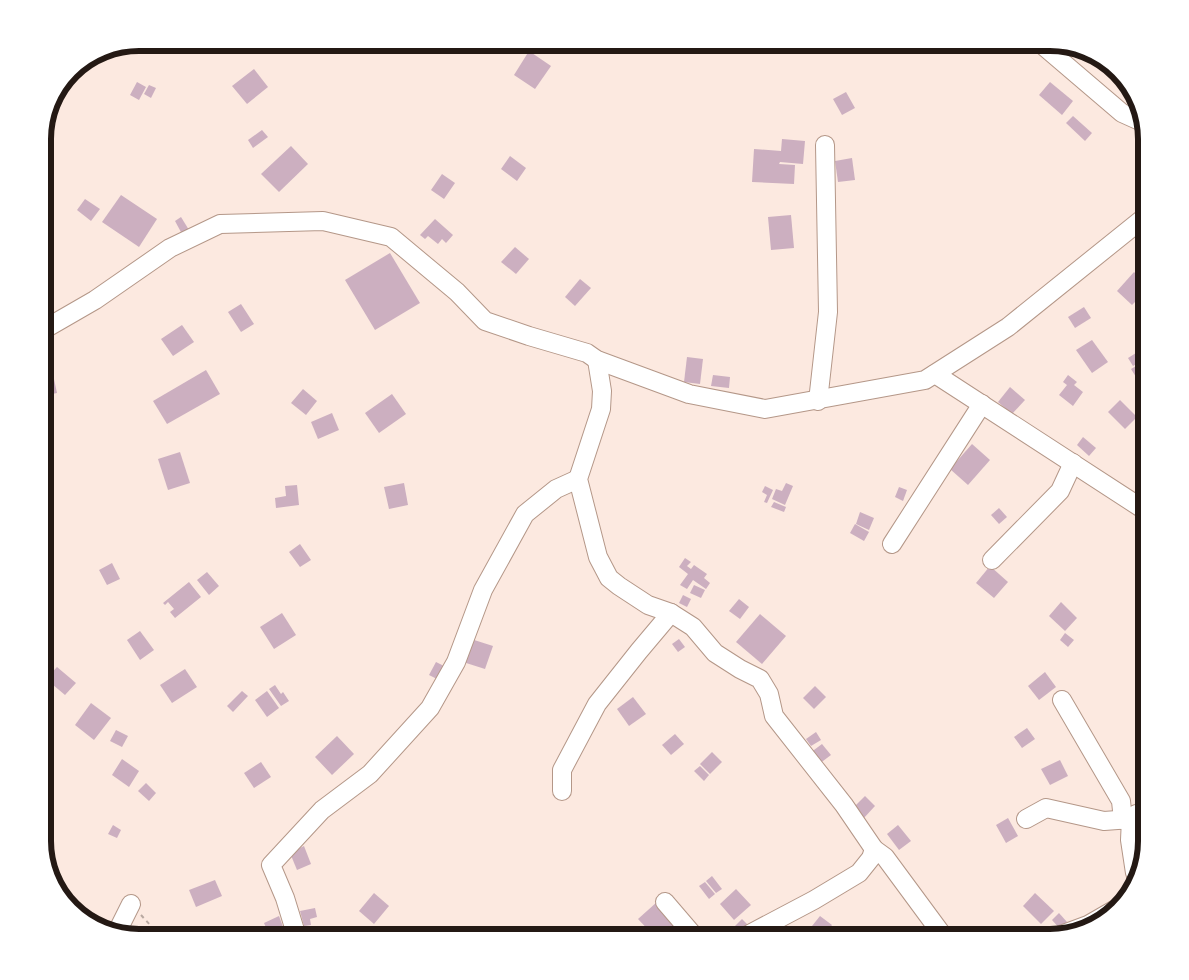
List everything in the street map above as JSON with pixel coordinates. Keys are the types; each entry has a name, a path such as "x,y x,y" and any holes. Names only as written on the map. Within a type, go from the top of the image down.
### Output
{"street":[{"path":"1050,51 1122,113 1135,119"},
{"path":"818,400 828,312 825,145"},
{"path":"51,325 95,300 170,248 220,224 323,221 391,237 457,292 485,321 587,352 597,360 689,394 765,409 925,380 1008,327 1138,222"},
{"path":"597,360 602,392 601,409 578,479 598,557 609,578 648,605 671,613 693,627 715,653 760,679 770,694 774,716 844,805 874,849 884,856 937,929"},
{"path":"934,374 1138,505"},
{"path":"892,544 982,404"},
{"path":"992,560 1060,491 1073,463"},
{"path":"294,929 285,898 271,865 322,810 370,774 430,708 456,662 482,590 525,514 556,489 578,479"},
{"path":"562,791 562,770 597,704 671,613"},
{"path":"1062,700 1120,801 1133,817 1130,840 1134,866"},
{"path":"1026,819 1046,808 1104,820 1133,817"},
{"path":"761,929 859,873 874,849"},
{"path":"665,902 688,929"},
{"path":"120,926 131,904"}],"path":[{"path":"131,904 153,929"}],"building":[{"path":"529,51 551,66 535,89 514,75"},
{"path":"254,69 268,87 247,104 232,86"},
{"path":"137,82 146,87 139,100 130,95"},
{"path":"1050,82 1073,101 1062,115 1039,95"},
{"path":"149,85 156,88 151,98 144,94"},
{"path":"846,92 855,108 842,115 833,99"},
{"path":"1073,116 1092,133 1085,141 1066,123"},
{"path":"262,130 268,137 253,148 248,140"},
{"path":"782,139 805,141 803,164 780,162 779,164 795,165 794,184 752,182 754,149 781,151"},
{"path":"291,146 308,164 279,192 261,174"},
{"path":"510,156 526,168 517,181 501,169"},
{"path":"852,158 855,180 838,182 835,161"},
{"path":"442,174 455,183 444,199 431,190"},
{"path":"121,195 157,219 139,247 102,222"},
{"path":"85,199 100,209 91,221 77,210"},
{"path":"791,215 794,248 771,250 768,217"},
{"path":"181,217 189,230 182,234 175,221"},
{"path":"435,219 453,235 446,243 442,239 438,244 428,236 425,239 420,235"},
{"path":"515,247 529,259 516,274 501,262"},
{"path":"390,253 420,303 375,330 345,280"},
{"path":"1134,272 1138,276 1138,299 1132,305 1117,291"},
{"path":"580,279 591,288 575,306 565,297"},
{"path":"241,304 254,324 241,332 228,312"},
{"path":"1084,307 1091,318 1075,328 1068,317"},
{"path":"182,325 194,342 173,356 161,339"},
{"path":"1092,340 1108,362 1092,373 1076,350"},
{"path":"1138,352 1138,363 1133,366 1128,358"},
{"path":"687,357 703,359 700,384 684,382"},
{"path":"1138,365 1138,376 1136,377 1131,369"},
{"path":"51,366 57,393 51,394"},
{"path":"206,370 220,394 167,424 153,401"},
{"path":"713,375 730,377 729,388 711,386"},
{"path":"1068,375 1077,382 1074,385 1083,392 1073,406 1059,395 1067,385 1063,382"},
{"path":"1010,387 1025,400 1012,414 998,402"},
{"path":"303,389 317,401 306,415 291,403"},
{"path":"392,394 406,414 379,433 365,413"},
{"path":"1120,400 1137,417 1125,429 1108,412"},
{"path":"332,413 339,430 318,439 311,422"},
{"path":"1083,437 1096,448 1089,456 1077,445"},
{"path":"972,444 990,460 968,485 950,469"},
{"path":"180,452 190,483 168,490 158,459"},
{"path":"404,483 408,505 389,509 384,487"},
{"path":"786,483 793,486 785,505 772,499 776,489 782,491"},
{"path":"297,485 299,505 276,508 275,498 286,496 285,486"},
{"path":"765,486 773,490 767,503 764,502 767,495 762,492"},
{"path":"899,487 907,490 903,501 895,497"},
{"path":"774,502 786,507 784,512 771,507"},
{"path":"999,508 1007,517 999,524 991,515"},
{"path":"860,512 874,518 869,530 856,524"},
{"path":"855,524 869,532 864,541 850,533"},
{"path":"300,544 311,560 300,567 289,552"},
{"path":"685,558 691,562 687,566 691,569 694,565 707,574 704,578 710,583 706,589 693,580 687,589 680,585 688,574 679,567"},
{"path":"112,563 120,579 107,585 99,570"},
{"path":"990,566 1008,582 994,598 976,583"},
{"path":"207,572 219,586 209,595 197,580"},
{"path":"189,582 201,597 175,618 170,612 174,609 168,602 165,605 163,603"},
{"path":"694,585 705,590 701,598 690,593"},
{"path":"683,595 691,599 687,607 679,603"},
{"path":"739,599 749,607 740,619 729,611"},
{"path":"1061,602 1077,618 1065,631 1049,616"},
{"path":"282,613 296,635 274,649 260,627"},
{"path":"760,614 786,636 762,664 736,642"},
{"path":"140,631 154,650 140,660 127,640"},
{"path":"1065,633 1074,640 1068,647 1060,640"},
{"path":"471,639 493,646 485,669 463,662"},
{"path":"679,639 685,647 678,652 672,644"},
{"path":"436,662 446,667 439,680 429,675"},
{"path":"57,667 76,683 65,695 51,683 51,674"},
{"path":"185,669 197,687 172,703 160,685"},
{"path":"1045,672 1056,687 1039,700 1028,686"},
{"path":"275,685 289,701 281,706 269,689"},
{"path":"815,686 826,697 814,709 803,698"},
{"path":"242,691 248,696 233,712 227,706"},
{"path":"267,691 279,708 267,717 255,700"},
{"path":"633,697 646,714 629,726 617,709"},
{"path":"91,703 111,718 94,740 75,725"},
{"path":"1027,728 1035,739 1022,748 1014,737"},
{"path":"116,730 128,736 122,747 110,741"},
{"path":"816,732 821,740 811,746 806,739"},
{"path":"675,734 684,744 671,755 662,745"},
{"path":"337,736 354,754 332,775 315,757"},
{"path":"822,744 831,755 819,764 810,753"},
{"path":"712,752 722,762 710,774 700,764"},
{"path":"122,759 139,771 129,787 112,775"},
{"path":"1060,760 1068,776 1050,785 1041,769"},
{"path":"261,762 271,777 254,788 244,773"},
{"path":"700,766 709,775 704,781 694,771"},
{"path":"146,783 156,793 149,801 138,791"},
{"path":"865,796 875,806 863,819 853,808"},
{"path":"1008,818 1018,836 1006,843 996,825"},
{"path":"113,825 121,830 117,838 108,834"},
{"path":"898,825 911,841 899,850 887,834"},
{"path":"304,846 311,864 297,870 290,853"},
{"path":"712,876 722,889 716,893 706,881"},
{"path":"215,880 222,896 196,907 189,890"},
{"path":"705,882 715,894 709,899 699,886"},
{"path":"736,889 751,905 734,920 720,904"},
{"path":"374,893 389,906 374,924 359,911"},
{"path":"1035,893 1054,911 1041,924 1023,906"},
{"path":"657,902 677,925 672,929 647,929 638,919"},
{"path":"315,908 317,917 310,919 311,925 304,926 300,911"},
{"path":"1059,913 1067,922 1059,928 1052,920"},
{"path":"279,916 284,929 267,929 264,923"},
{"path":"820,916 832,925 829,929 810,929"},
{"path":"742,919 749,926 746,929 732,929"}]}
